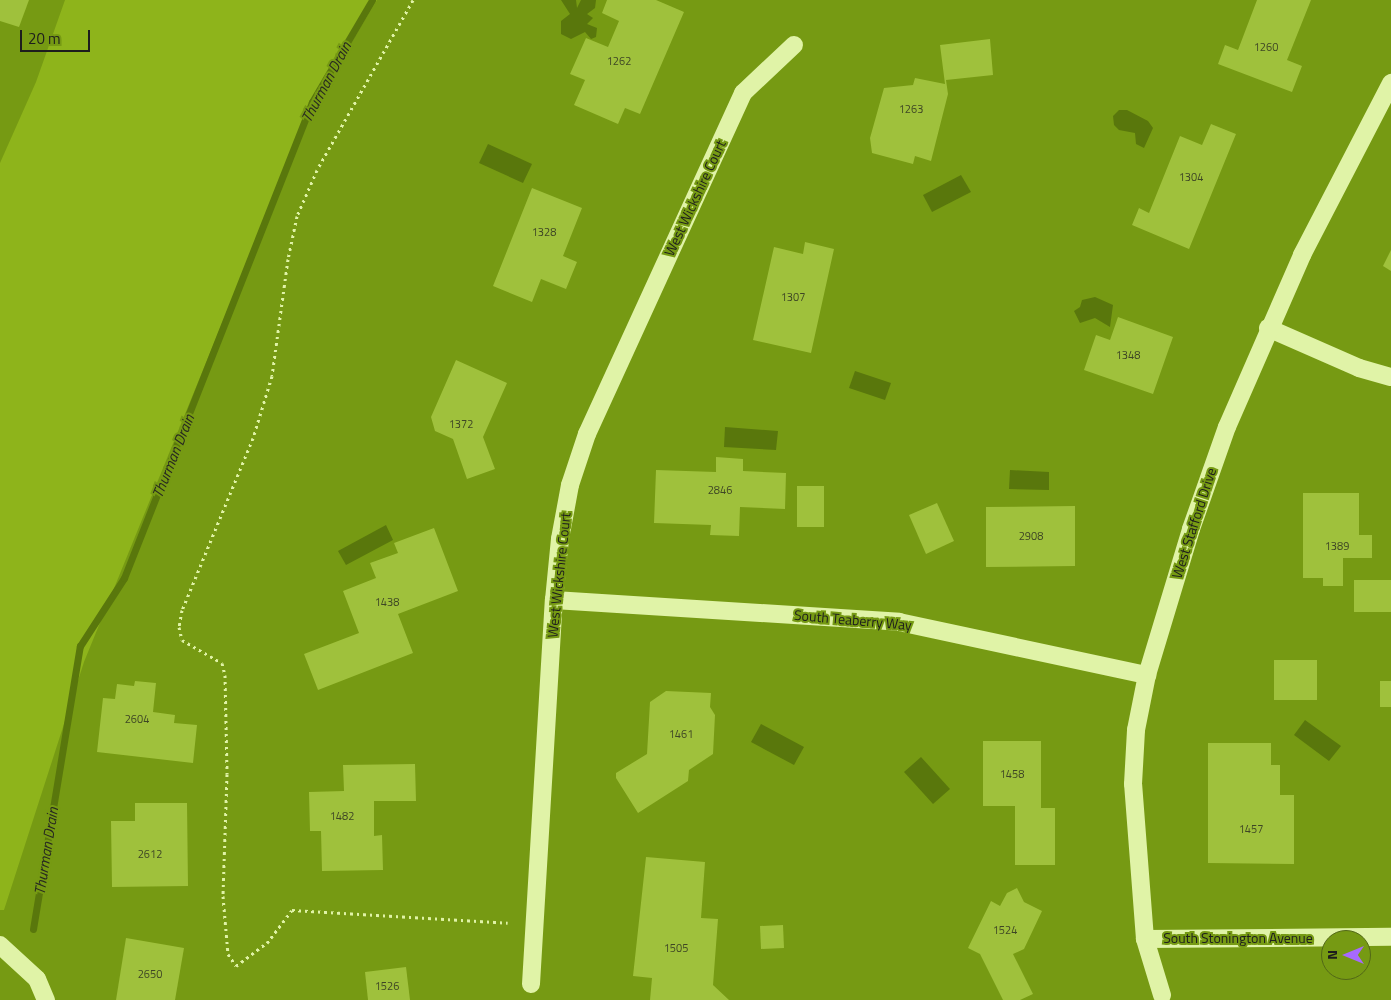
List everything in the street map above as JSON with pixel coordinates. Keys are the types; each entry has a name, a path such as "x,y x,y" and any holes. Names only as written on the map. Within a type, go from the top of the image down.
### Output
{"street":[{"name":"West Wickshire Court","path":"531,984 554,600 560,539 570,485 587,434 743,93 794,45"},
{"name":"West Stafford Drive","path":"1162,995 1144,938 1133,784 1136,730 1147,676 1191,529 1226,427 1268,328 1302,255 1391,83"},
{"path":"1268,328 1359,368 1391,377"},
{"name":"South Teaberry Way","path":"554,600 900,622 1147,676"},
{"name":"South Stonington Avenue","path":"1144,938 1391,937"},
{"path":"0,945 37,979 46,1000"}],"path":[{"path":"413,0 317,170 297,216 288,259 272,376 253,438 182,610 179,627 182,640 222,663 225,675 227,774 223,896 228,954 236,966 267,943 292,910 508,923"}],"shaded area":[{"path":"65,0 377,0 304,122 84,662 4,910 0,910 0,163 36,82"},
{"path":"561,0 576,0 577,8 581,0 596,0 595,8 587,14 593,18 587,24 597,28 596,37 591,39 585,32 571,39 561,34 561,21 570,14"},
{"path":"1119,110 1127,110 1148,121 1153,128 1144,148 1136,144 1135,133 1119,130 1114,125 1113,116"},
{"path":"488,144 532,164 523,183 479,163"},
{"path":"961,175 971,192 932,212 923,195"},
{"path":"1095,297 1113,305 1110,327 1095,318 1080,323 1074,311 1080,307 1082,300"},
{"path":"855,371 891,383 885,400 849,388"},
{"path":"725,427 778,431 776,450 724,447"},
{"path":"1010,470 1049,472 1049,490 1009,489"},
{"path":"386,525 393,540 346,565 338,551"},
{"path":"1305,720 1341,746 1329,761 1294,735"},
{"path":"761,724 804,747 794,765 751,742"},
{"path":"921,757 950,789 933,804 904,772"}],"building":[{"path":"0,0 29,0 19,27 0,21"},
{"path":"607,0 656,0 684,12 640,114 625,108 618,124 574,105 585,80 570,74 586,38 608,47 619,21 602,13"},
{"path":"1257,0 1311,0 1287,60 1302,66 1292,92 1218,64 1225,45 1238,50"},
{"path":"990,39 993,75 946,80 948,94 931,161 915,156 913,164 872,153 870,138 884,88 913,85 915,78 945,84 940,45"},
{"path":"1211,124 1236,134 1189,249 1132,225 1139,208 1149,213 1180,136 1202,145"},
{"path":"532,188 582,208 563,256 577,262 566,289 541,279 532,302 493,286"},
{"path":"805,242 834,249 811,353 753,340 774,247 803,254"},
{"path":"1391,250 1391,271 1383,266"},
{"path":"1118,317 1173,337 1153,394 1084,370 1096,335 1110,340"},
{"path":"456,360 507,383 483,437 495,469 467,479 453,439 435,431 431,417"},
{"path":"716,457 743,459 743,471 786,473 785,509 740,507 739,536 710,535 711,525 654,523 656,470 716,472"},
{"path":"797,486 824,486 824,527 797,527"},
{"path":"1303,493 1359,493 1359,535 1372,535 1372,558 1343,558 1343,586 1323,586 1323,578 1303,578"},
{"path":"937,503 954,541 926,554 909,515"},
{"path":"1075,506 1075,566 986,567 986,507"},
{"path":"434,528 458,591 398,614 413,653 318,690 304,654 359,633 343,591 376,578 370,563 398,553 394,543"},
{"path":"1354,580 1391,580 1391,612 1354,612"},
{"path":"1274,660 1317,660 1317,700 1274,700"},
{"path":"135,681 156,683 153,712 175,715 174,723 197,725 193,763 97,752 103,698 115,699 117,684 134,686"},
{"path":"1380,681 1391,681 1391,707 1380,707"},
{"path":"666,691 711,693 710,707 715,715 713,754 689,770 688,781 638,813 616,778 616,773 647,754 650,702"},
{"path":"983,741 1041,741 1041,808 1055,808 1055,865 1015,865 1015,806 983,806"},
{"path":"1208,743 1271,743 1271,765 1280,765 1280,795 1294,795 1294,864 1208,863"},
{"path":"415,764 416,801 374,801 374,836 382,835 383,870 322,871 321,831 310,831 309,792 344,791 343,765"},
{"path":"135,803 187,803 188,886 112,887 111,821 135,821"},
{"path":"646,857 705,862 701,918 718,919 713,985 729,1000 650,1000 652,978 633,976"},
{"path":"1017,888 1024,902 1042,911 1024,949 1013,954 1033,994 1020,1000 1003,1000 980,954 968,948 991,901 1000,906 1007,893"},
{"path":"783,925 784,948 761,949 760,926"},
{"path":"126,938 184,948 175,1000 116,1000"},
{"path":"406,967 410,1000 368,1000 365,972"}],"waterway":[{"name":"Thurman Drain","path":"33,929 80,646 124,578 312,102 372,0"}]}
